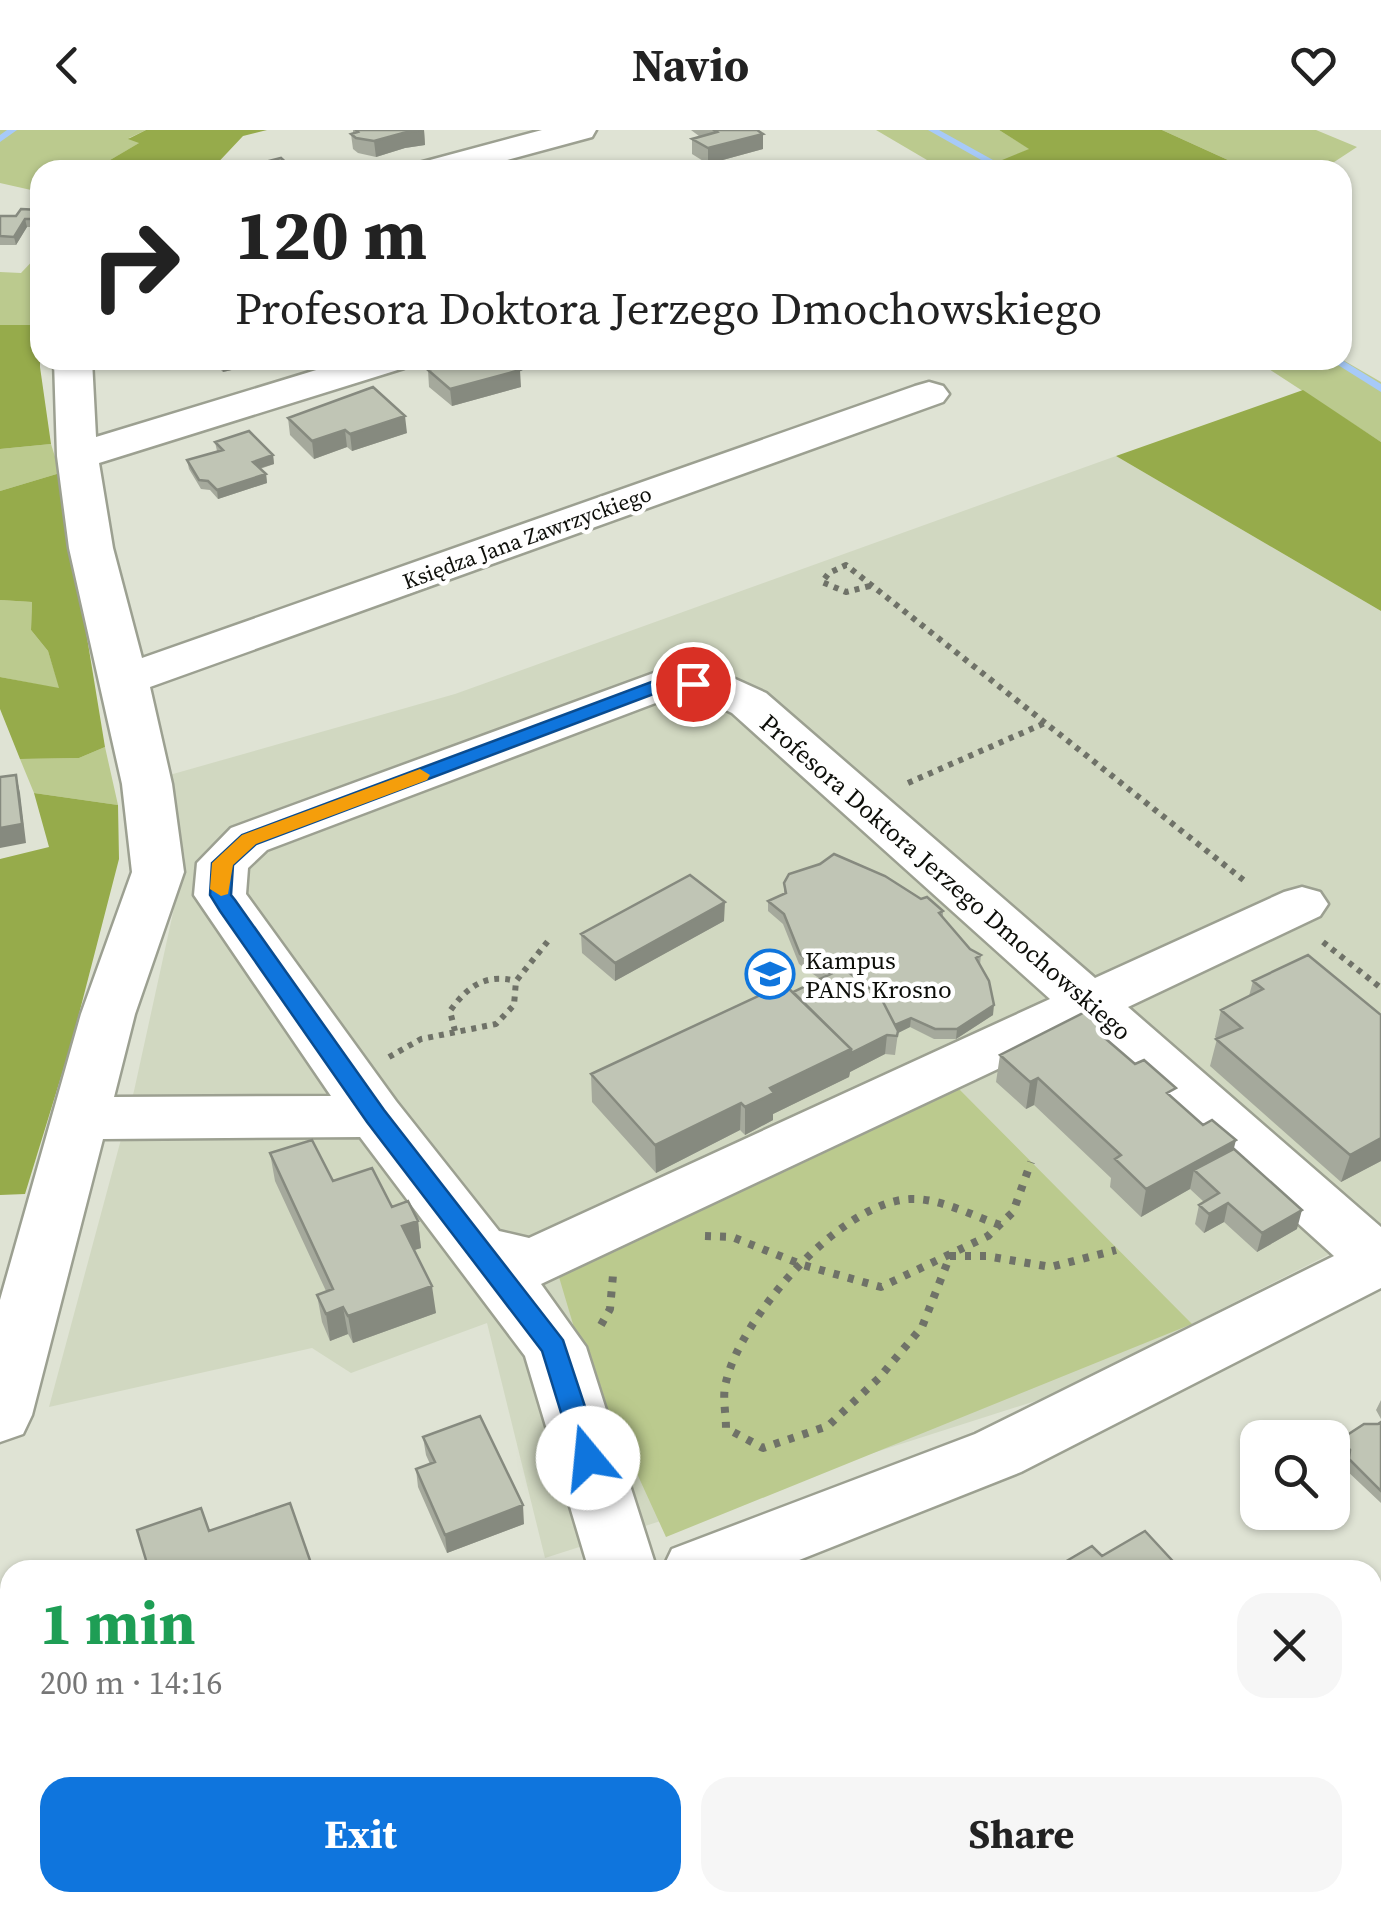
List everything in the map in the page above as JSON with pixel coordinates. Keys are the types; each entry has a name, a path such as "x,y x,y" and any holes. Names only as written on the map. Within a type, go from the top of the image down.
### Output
{"street":[{"path":"469,160 580,130"},
{"path":"0,1415 108,1014 158,872 147,784 126,680 91,548 77,456 73,370"},
{"path":"77,456 357,370"},
{"name":"Księdza Jana Zawrzyckiego","path":"126,680 929,394"},
{"name":"Profesora Doktora Jerzego Dmochowskiego","path":"620,1560 554,1347 478,1249 378,1089 220,895 222,863 249,839 670,681 716,688 749,703 1380,1260 998,1453 722,1560"},
{"path":"478,1249 533,1264 1293,908"},
{"path":"81,1118 378,1089"}],"path":[{"path":"870,586 846,592 822,582 846,564 1045,723 1293,908 1381,988"},
{"path":"894,789 1045,723"},
{"path":"378,1089 421,1040 496,1024 514,1004 516,981 548,942"},
{"path":"455,1032 450,1011 476,982 496,974 516,981"},
{"path":"696,1236 732,1238 802,1265 881,1287 988,1236 1013,1212 1032,1162"},
{"path":"950,1256 922,1328 828,1426 763,1448 726,1428 726,1383 746,1332 786,1279 842,1226 910,1199 1000,1224"},
{"path":"950,1256 986,1256 1050,1267 1116,1250"},
{"path":"600,1329 610,1308 614,1258"}],"shaded area":[{"name":"Kampus PANS Krosno","path":"1116,456 1381,611 1381,1228 1048,1397 545,1558 487,1323 351,1373 312,1348 49,1407 134,1091 185,858 166,776 455,694"}],"green space":[{"path":"0,130 146,130 129,138 141,142 110,160 30,160 30,190 0,183"},
{"path":"146,130 267,130 243,136 220,160 110,160 139,143 128,139"},
{"path":"876,130 999,130 1030,149 1005,160 927,160"},
{"path":"999,130 1162,130 1228,160 1002,160 1029,149"},
{"path":"1162,130 1316,130 1357,147 1337,160 1228,160"},
{"path":"30,264 30,325 0,325 0,272 21,273"},
{"path":"0,325 30,325 30,370 40,370 51,444 0,449"},
{"path":"1352,365 1381,382 1381,442 1270,370 1352,370"},
{"path":"1303,390 1381,442 1381,611 1116,456"},
{"path":"51,444 60,473 0,491 0,449"},
{"path":"60,473 105,747 79,758 20,759 0,709 0,677 59,688 48,651 31,630 32,602 0,600 0,491"},
{"path":"0,600 32,602 31,630 48,651 60,689 0,677"},
{"path":"105,747 118,805 34,793 20,759 79,758"},
{"path":"34,793 118,805 119,859 72,1041 25,1194 0,1195 0,859 49,847"},
{"path":"956,1086 1192,1324 666,1537 581,1351 559,1277"}],"building":[{"path":"356,130 422,130 374,141 356,138 351,134"},
{"path":"714,130 757,130 763,134 708,148 692,139 717,132"},
{"path":"21,209 30,210 30,219 25,219 14,237 0,236 0,216 16,216"},
{"path":"428,370 520,370 450,389"},
{"path":"373,387 405,416 350,434 345,430 312,441 288,418"},
{"path":"249,431 273,455 253,462 266,474 217,490 208,481 199,480 187,460 223,450 215,442"},
{"path":"16,775 22,824 0,828 0,777"},
{"path":"834,854 885,876 921,899 927,897 943,911 939,913 970,949 981,955 976,958 989,981 994,1005 957,1029 935,1029 911,1018 895,1025 880,996 843,968 830,974 800,954 784,914 768,901 786,893 784,883 789,874 820,864"},
{"path":"690,875 725,902 615,963 581,934"},
{"path":"1308,955 1381,1015 1381,1138 1350,1155 1216,1039 1242,1028 1221,1010 1263,989 1253,981"},
{"path":"843,968 880,996 897,1036 887,1035 851,1053 793,992"},
{"path":"784,984 851,1049 770,1088 774,1093 745,1107 741,1103 655,1145 591,1074"},
{"path":"1087,1011 1108,1029 1099,1033 1135,1064 1144,1060 1176,1088 1167,1093 1203,1125 1212,1120 1236,1140 1146,1189 1115,1159 1121,1155 1038,1078 1030,1082 1000,1055"},
{"path":"312,1140 333,1181 372,1168 392,1207 408,1201 418,1221 402,1226 432,1286 348,1316 343,1307 326,1314 317,1295 333,1289 270,1153"},
{"path":"1234,1149 1302,1210 1262,1233 1228,1203 1209,1214 1199,1205 1219,1193 1194,1170"},
{"path":"480,1416 523,1505 445,1535 416,1469 435,1462 423,1437"},
{"path":"1381,1422 1381,1491 1350,1460 1350,1433 1364,1424"},
{"path":"290,1503 310,1560 146,1560 137,1530 201,1508 209,1531"},
{"path":"1145,1531 1172,1560 1068,1560 1092,1546 1102,1556"}],"waterway":[{"path":"0,139 13,130"},
{"path":"932,130 988,160"},
{"path":"1351,370 1381,389"}],"slow traffic":[{"path":"221,889 222,863 249,839 420,775"}],"place":[{"name":"Kampus PANS Krosno","path":"770,974"}],"route":[{"path":"588,1458 554,1347 376,1116 227,906 220,895 222,863 249,839 670,681 693,684"}]}
